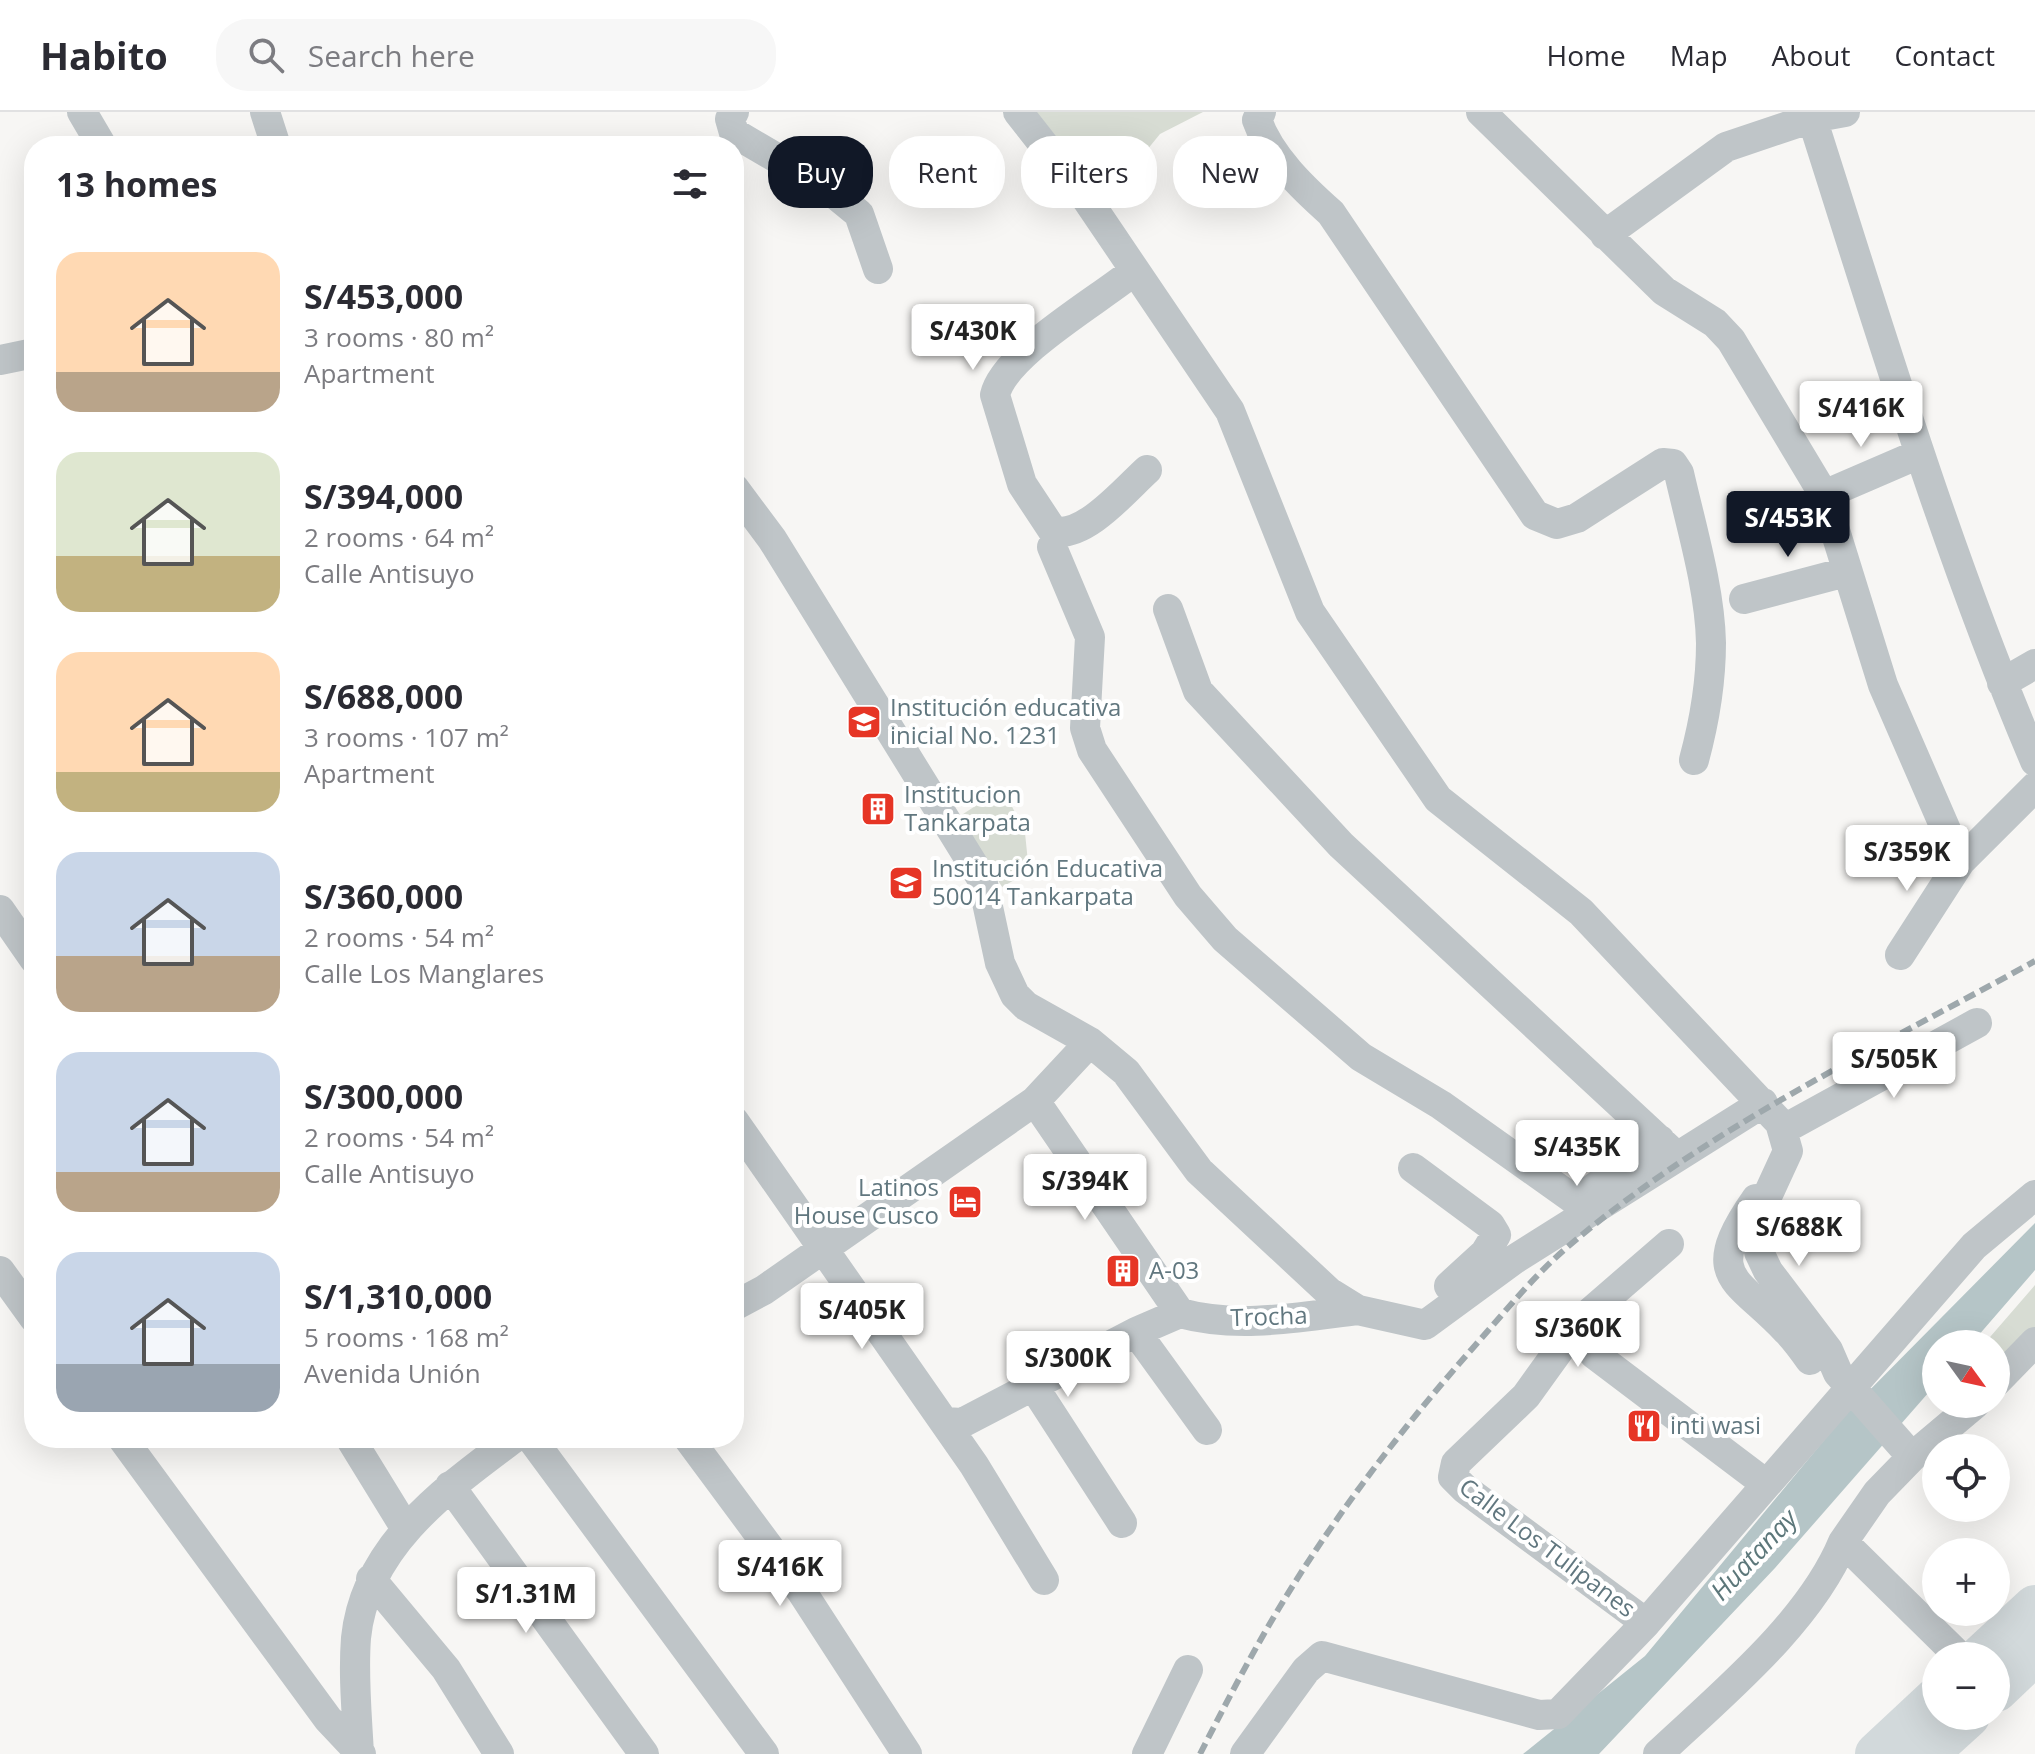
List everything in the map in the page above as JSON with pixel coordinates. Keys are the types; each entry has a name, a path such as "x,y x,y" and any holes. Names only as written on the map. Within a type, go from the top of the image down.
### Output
{"highway":[{"path":"1997,1642 2035,1607"},
{"path":"2010,1677 2035,1653"},
{"path":"1877,1754 1922,1712"},
{"path":"1926,1754 1953,1730"}],"street":[{"path":"82,112 96,136"},
{"path":"265,112 273,136"},
{"path":"734,112 730,119 734,133 739,136"},
{"path":"1018,112 1088,201 1230,411 1310,612 1438,799 1581,912 1745,1090 1763,1103 1786,1140"},
{"path":"1261,112 1257,120 1261,131 1299,184 1331,213 1535,515 1557,524 1577,518 1663,463 1673,464 1679,473 1697,551 1711,643 1703,727 1694,760"},
{"path":"1481,112 1664,291 1715,323 1731,340 1824,495 1883,685 1960,862"},
{"path":"1605,235 1726,147 1812,118 1845,112"},
{"path":"1812,118 1919,454 2002,683 2035,761"},
{"path":"744,139 826,187 859,214 878,269"},
{"path":"1134,271 1043,337 1004,374 995,395 1022,484 1053,531 1063,533 1082,527 1147,470"},
{"path":"0,360 24,355"},
{"path":"1824,495 1919,454"},
{"path":"744,501 772,539 982,879 1000,963 1015,995 1026,1006 1090,1042 1126,1072 1199,1171 1329,1292 1358,1310 1435,1318 1668,1148"},
{"path":"1052,547 1090,637 1085,728 1092,750 1188,896 1225,939 1361,1057 1441,1105 1572,1198 1763,1103"},
{"path":"1744,599 1846,572"},
{"path":"1168,609 1198,691 1341,845 1668,1148"},
{"path":"2002,683 2035,664"},
{"path":"1900,955 1960,862 2035,787"},
{"path":"0,910 24,945"},
{"path":"1908,1452 1849,1383 1818,1369 1787,1330 1738,1288 1729,1269 1738,1228 1786,1140 1977,1023"},
{"path":"744,1302 1035,1101 1090,1042"},
{"path":"944,1422 962,1423 1136,1332 1180,1313 1035,1101"},
{"path":"744,1135 989,1487 1044,1580"},
{"path":"1413,1168 1490,1225 1496,1235 1493,1245 1441,1294 1435,1318"},
{"path":"1245,1754 1306,1670 1322,1656 1550,1717 1558,1714 1646,1623 1849,1383 1974,1246 2035,1195"},
{"name":"Calle Los Tulipanes","path":"1646,1623 1465,1489 1453,1477 1453,1471 1456,1463 1526,1396 1580,1321 1669,1244"},
{"path":"0,1271 24,1300"},
{"name":"Trocha","path":"1180,1313 1200,1318 1255,1321 1358,1310"},
{"path":"1136,1332 1207,1430"},
{"path":"2010,1368 2035,1342"},
{"path":"1594,1354 1766,1484"},
{"path":"1034,1387 1122,1523"},
{"path":"1658,1754 1783,1634 1830,1572 1843,1542 1908,1452 1955,1418"},
{"path":"129,1448 328,1719 360,1753"},
{"path":"356,1448 406,1529"},
{"path":"360,1753 356,1636 371,1579 406,1529 450,1486 501,1448"},
{"path":"538,1448 764,1754"},
{"path":"695,1448 802,1592 907,1754"},
{"path":"450,1486 644,1754"},
{"path":"1843,1542 1945,1642"},
{"path":"371,1579 446,1669 499,1754"},
{"path":"1147,1754 1188,1670"}],"shaded area":[{"path":"1036,112 1203,112 1157,138 1056,136"},
{"path":"1003,788 1025,833 1029,872 1002,887 960,816"},
{"path":"2035,1285 2035,1332 2010,1352 2010,1330 1996,1330"}],"water":[{"path":"2035,1223 2035,1270 1983,1330 1929,1330"},
{"name":"Huatanay","path":"1922,1337 1922,1400 1775,1568 1599,1754 1523,1754 1645,1656 1845,1415"}],"railway":[{"path":"1200,1754 1287,1594 1336,1521 1443,1382 1557,1256 1624,1202 1737,1126 2035,961"}],"place":[{"name":"Institución educativa inicial No. 1231","path":"864,722"},
{"name":"Institucion Tankarpata","path":"878,809"},
{"name":"Institución Educativa 50014 Tankarpata","path":"906,883"},
{"name":"Latinos House Cusco","path":"965,1202"},
{"name":"A-03","path":"1123,1271"},
{"name":"inti wasi","path":"1644,1426"}]}
